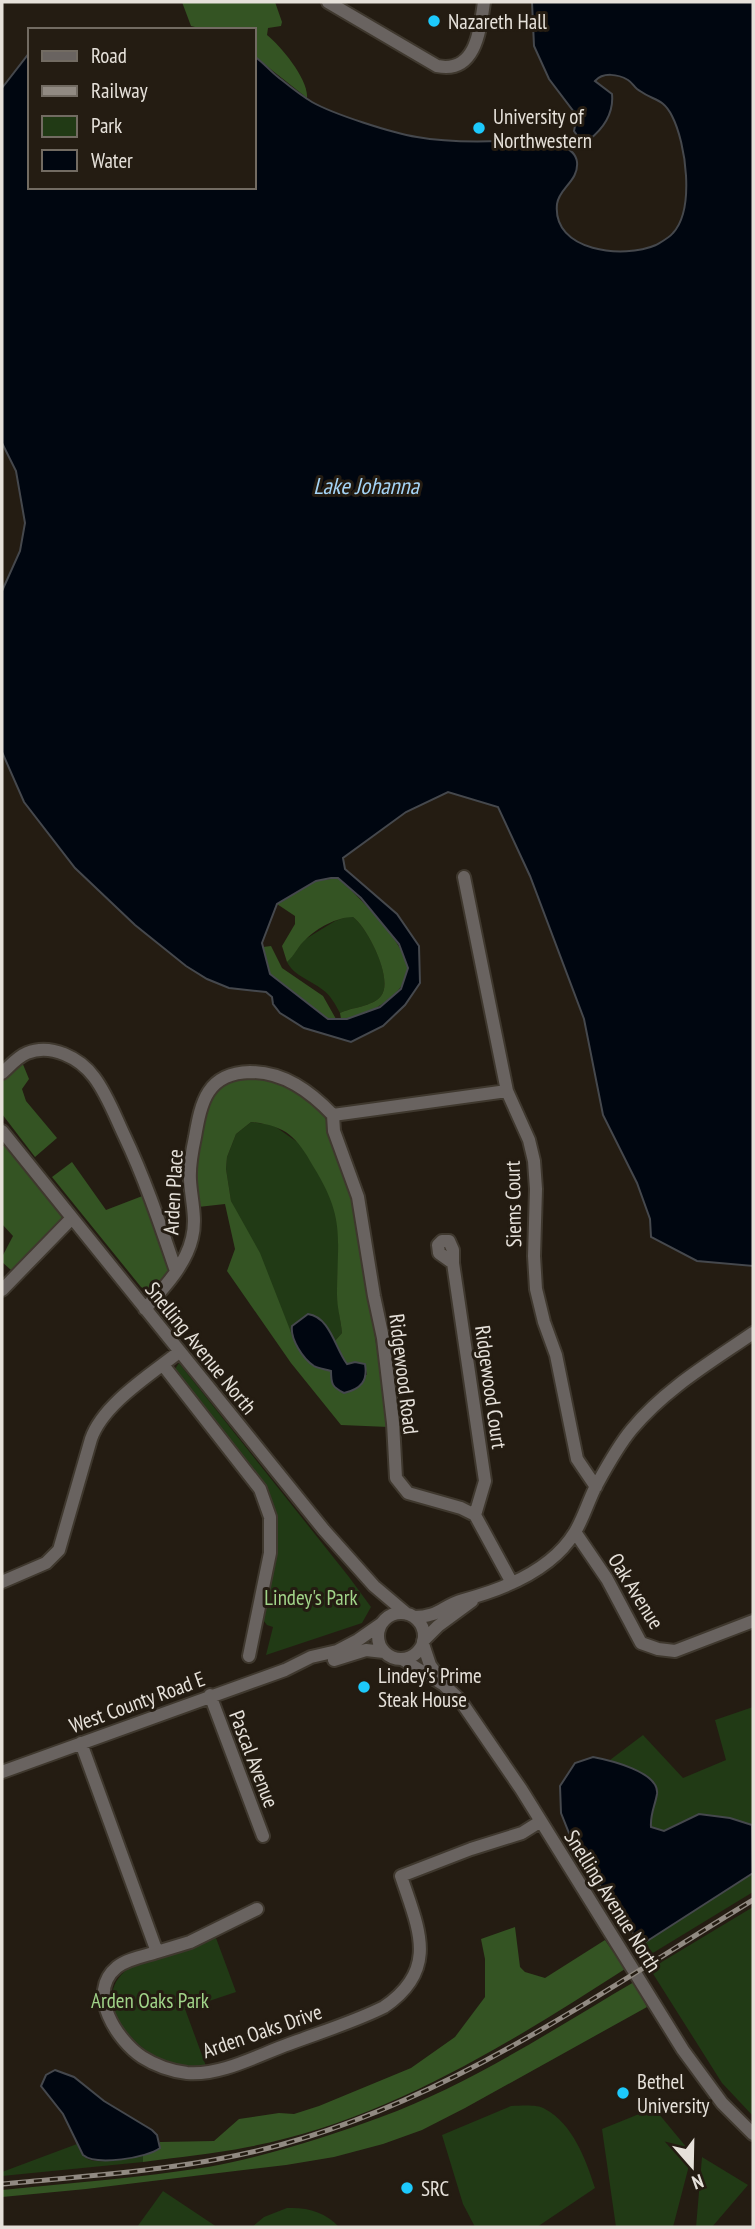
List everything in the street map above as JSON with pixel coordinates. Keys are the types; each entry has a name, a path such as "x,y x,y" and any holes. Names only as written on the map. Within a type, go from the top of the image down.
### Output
{"street":[{"path":"328,2 437,66 446,68 462,63 473,51 484,2"},
{"name":"Siems Court","path":"464,877 507,1091 529,1140 534,1161 534,1273 539,1301 556,1355 577,1459 596,1487"},
{"path":"2,1073 26,1054 44,1050 69,1056 90,1072 102,1088 145,1181 176,1271"},
{"name":"Arden Place","path":"145,1309 176,1271 192,1239 192,1152 204,1097 212,1085 239,1073 264,1072 281,1077 312,1094 333,1115"},
{"path":"333,1115 507,1091"},
{"name":"Ridgewood Road","path":"333,1115 334,1132 358,1197 383,1338 394,1423 396,1478 408,1493 461,1508 475,1515"},
{"name":"Snelling Avenue North","path":"2,1131 324,1530 374,1586 410,1615"},
{"path":"2,1290 71,1219"},
{"name":"Ridgewood Court","path":"453,1263 485,1481 475,1515"},
{"path":"478,1596 438,1626 413,1656 402,1659 390,1657 384,1652 378,1639 382,1623 392,1615 436,1615 455,1602 524,1578 553,1558 575,1532 618,1448 645,1414 696,1372 753,1333"},
{"path":"2,1581 46,1563 59,1550 94,1431 111,1407 179,1352"},
{"name":"Snelling Avenue North","path":"163,1365 260,1489 270,1517 270,1553 250,1656"},
{"path":"475,1515 512,1583"},
{"name":"Oak Avenue","path":"575,1532 607,1578 641,1643 675,1651 753,1621"},
{"name":"Snelling Avenue North","path":"374,1586 381,1600 382,1623"},
{"path":"410,1615 423,1629 423,1642"},
{"name":"West County Road E","path":"285,1670 311,1657 337,1651 382,1623"},
{"name":"Snelling Avenue North","path":"423,1642 430,1665 444,1685"},
{"name":"West County Road E","path":"2,1772 285,1670 333,1661 366,1650 384,1652"},
{"name":"Snelling Avenue North","path":"402,1659 444,1685 460,1700 488,1738 690,2060 722,2103 753,2134"},
{"name":"Pascal Avenue","path":"210,1695 263,1836"},
{"path":"80,1743 157,1952 190,1942 257,1909"},
{"name":"Arden Oaks Drive","path":"157,1952 125,1963 112,1972 104,1995 112,2023 130,2047 163,2068 190,2073 220,2069 370,2014 397,1998 416,1970 421,1940 401,1875 522,1833 541,1821"}],"green space":[{"path":"182,2 275,2 282,22 281,26 268,28 267,35 299,73 307,98 256,58 256,28 191,26"},
{"path":"338,878 389,931 404,955 407,966 405,980 393,995 373,1009 347,1019 341,1019 340,1013 377,1000 384,988 382,967 366,932 353,917 340,919 321,927 311,935 287,962 282,946 295,924 295,916 277,904 316,881"},
{"path":"346,917 353,917 372,942 382,966 384,988 377,1000 340,1013 326,992 298,974 287,962 304,940"},
{"path":"271,946 282,968 323,996 336,1019 328,1020 270,974 263,947"},
{"path":"22,1062 29,1079 22,1089 26,1101 57,1138 35,1157 2,1114 2,1080"},
{"path":"267,1077 314,1101 323,1112 352,1189 389,1427 341,1425 291,1363 227,1271 235,1249 225,1204 198,1207 198,1146 209,1100 215,1090 226,1083","holes":["251,1122 282,1130 295,1140 324,1184 331,1200 337,1229 337,1300 342,1333 334,1342 347,1364 365,1364 367,1375 331,1371 294,1340 260,1253 231,1201 226,1169 227,1157 236,1134"]},
{"path":"251,1122 273,1125 300,1144 325,1184 336,1211 339,1232 337,1296 342,1333 334,1342 322,1320 313,1315 308,1314 292,1326 291,1333 231,1201 227,1157 236,1134"},
{"path":"2,1146 5,1146 62,1217 59,1224 11,1270 2,1262 13,1236 2,1224"},
{"path":"72,1162 106,1210 145,1195 170,1270 155,1290 141,1287 52,1177"},
{"name":"Lindey's Park","path":"179,1363 371,1607 362,1623 266,1655 273,1627 263,1620 276,1560 274,1521 253,1475 175,1369"},
{"path":"753,1707 753,1827 730,1818 699,1814 664,1831 651,1827 650,1816 610,1760 643,1735 683,1778 726,1760 715,1720"},
{"path":"753,1873 753,1892 643,1959 636,1948"},
{"path":"753,1907 753,2116 722,2083 650,1969"},
{"path":"515,1927 520,1967 525,1972 545,1978 605,1940 625,1969 491,2051 397,2099 348,2119 299,2135 248,2147 143,2162 143,2155 160,2148 160,2142 214,2141 239,2119 279,2113 294,2114 411,2068 455,2037 485,1997 485,1959 481,1939"},
{"name":"Arden Oaks Park","path":"216,1938 236,1992 185,2009 206,2066 181,2066 163,2061 134,2041 117,2017 113,1991 118,1979 129,1968"},
{"path":"634,1982 647,2007 465,2108 422,2130 383,2144 334,2157 286,2165 2,2197 2,2190 131,2177 229,2163 339,2132 447,2089"},
{"path":"511,2106 542,2107 555,2116 571,2133 583,2155 595,2188 537,2227 475,2227 463,2204 442,2135"},
{"path":"654,2108 692,2154 673,2227 616,2227 602,2129"},
{"path":"77,2144 80,2152 91,2160 105,2161 143,2155 143,2162 2,2176 2,2172"},
{"path":"702,2157 748,2185 712,2227 696,2227"},
{"path":"163,2191 217,2227 137,2227"},
{"path":"287,2208 316,2212 339,2227 252,2227 264,2217"}],"water":[{"name":"Lake Johanna","path":"532,2 753,2 753,1266 697,1261 651,1237 650,1219 637,1183 603,1115 584,1019 530,876 498,807 448,792 406,812 343,858 345,869 397,914 419,946 420,983 405,1005 383,1026 351,1042 304,1028 280,1013 273,1004 272,997 266,992 229,988 207,979 186,966 135,925 75,868 24,802 2,752 2,591 20,551 25,523 16,471 2,443 2,88 28,55 28,189 256,189 256,58 312,102 378,127 438,140 538,141 563,146 573,153 577,162 575,174 561,193 557,204 559,220 566,233 578,242 609,251 642,249 667,238 680,222 686,193 681,142 669,110 638,90 630,81 615,75 602,76 595,81 612,94 610,114 599,131 589,140 579,138 574,131 577,116 549,79 534,46","holes":["338,878 361,898 399,944 408,968 401,989 380,1007 347,1019 328,1019 270,974 262,943 277,904 316,881"]},
{"path":"308,1314 316,1316 327,1327 347,1364 365,1364 364,1380 359,1387 344,1393 340,1391 333,1385 331,1371 314,1366 302,1354 295,1343 292,1326"},
{"path":"593,1757 632,1768 651,1779 657,1794 651,1827 664,1831 699,1814 730,1818 752,1825 753,1873 641,1945 602,1889 569,1833 561,1813 560,1786 575,1763"},
{"path":"55,2070 74,2077 104,2101 152,2130 157,2135 160,2148 144,2155 122,2159 99,2160 83,2155 63,2114 41,2086 46,2075"}],"railway":[{"path":"2,2184 211,2160 280,2145 344,2124 466,2071 525,2039 753,1900"}],"place":[{"name":"Nazareth Hall","path":"434,21"},
{"name":"University of Northwestern","path":"479,128"},
{"name":"Lindey's Prime Steak House","path":"364,1687"},
{"name":"Bethel University","path":"623,2093"},
{"name":"SRC","path":"407,2188"}]}
